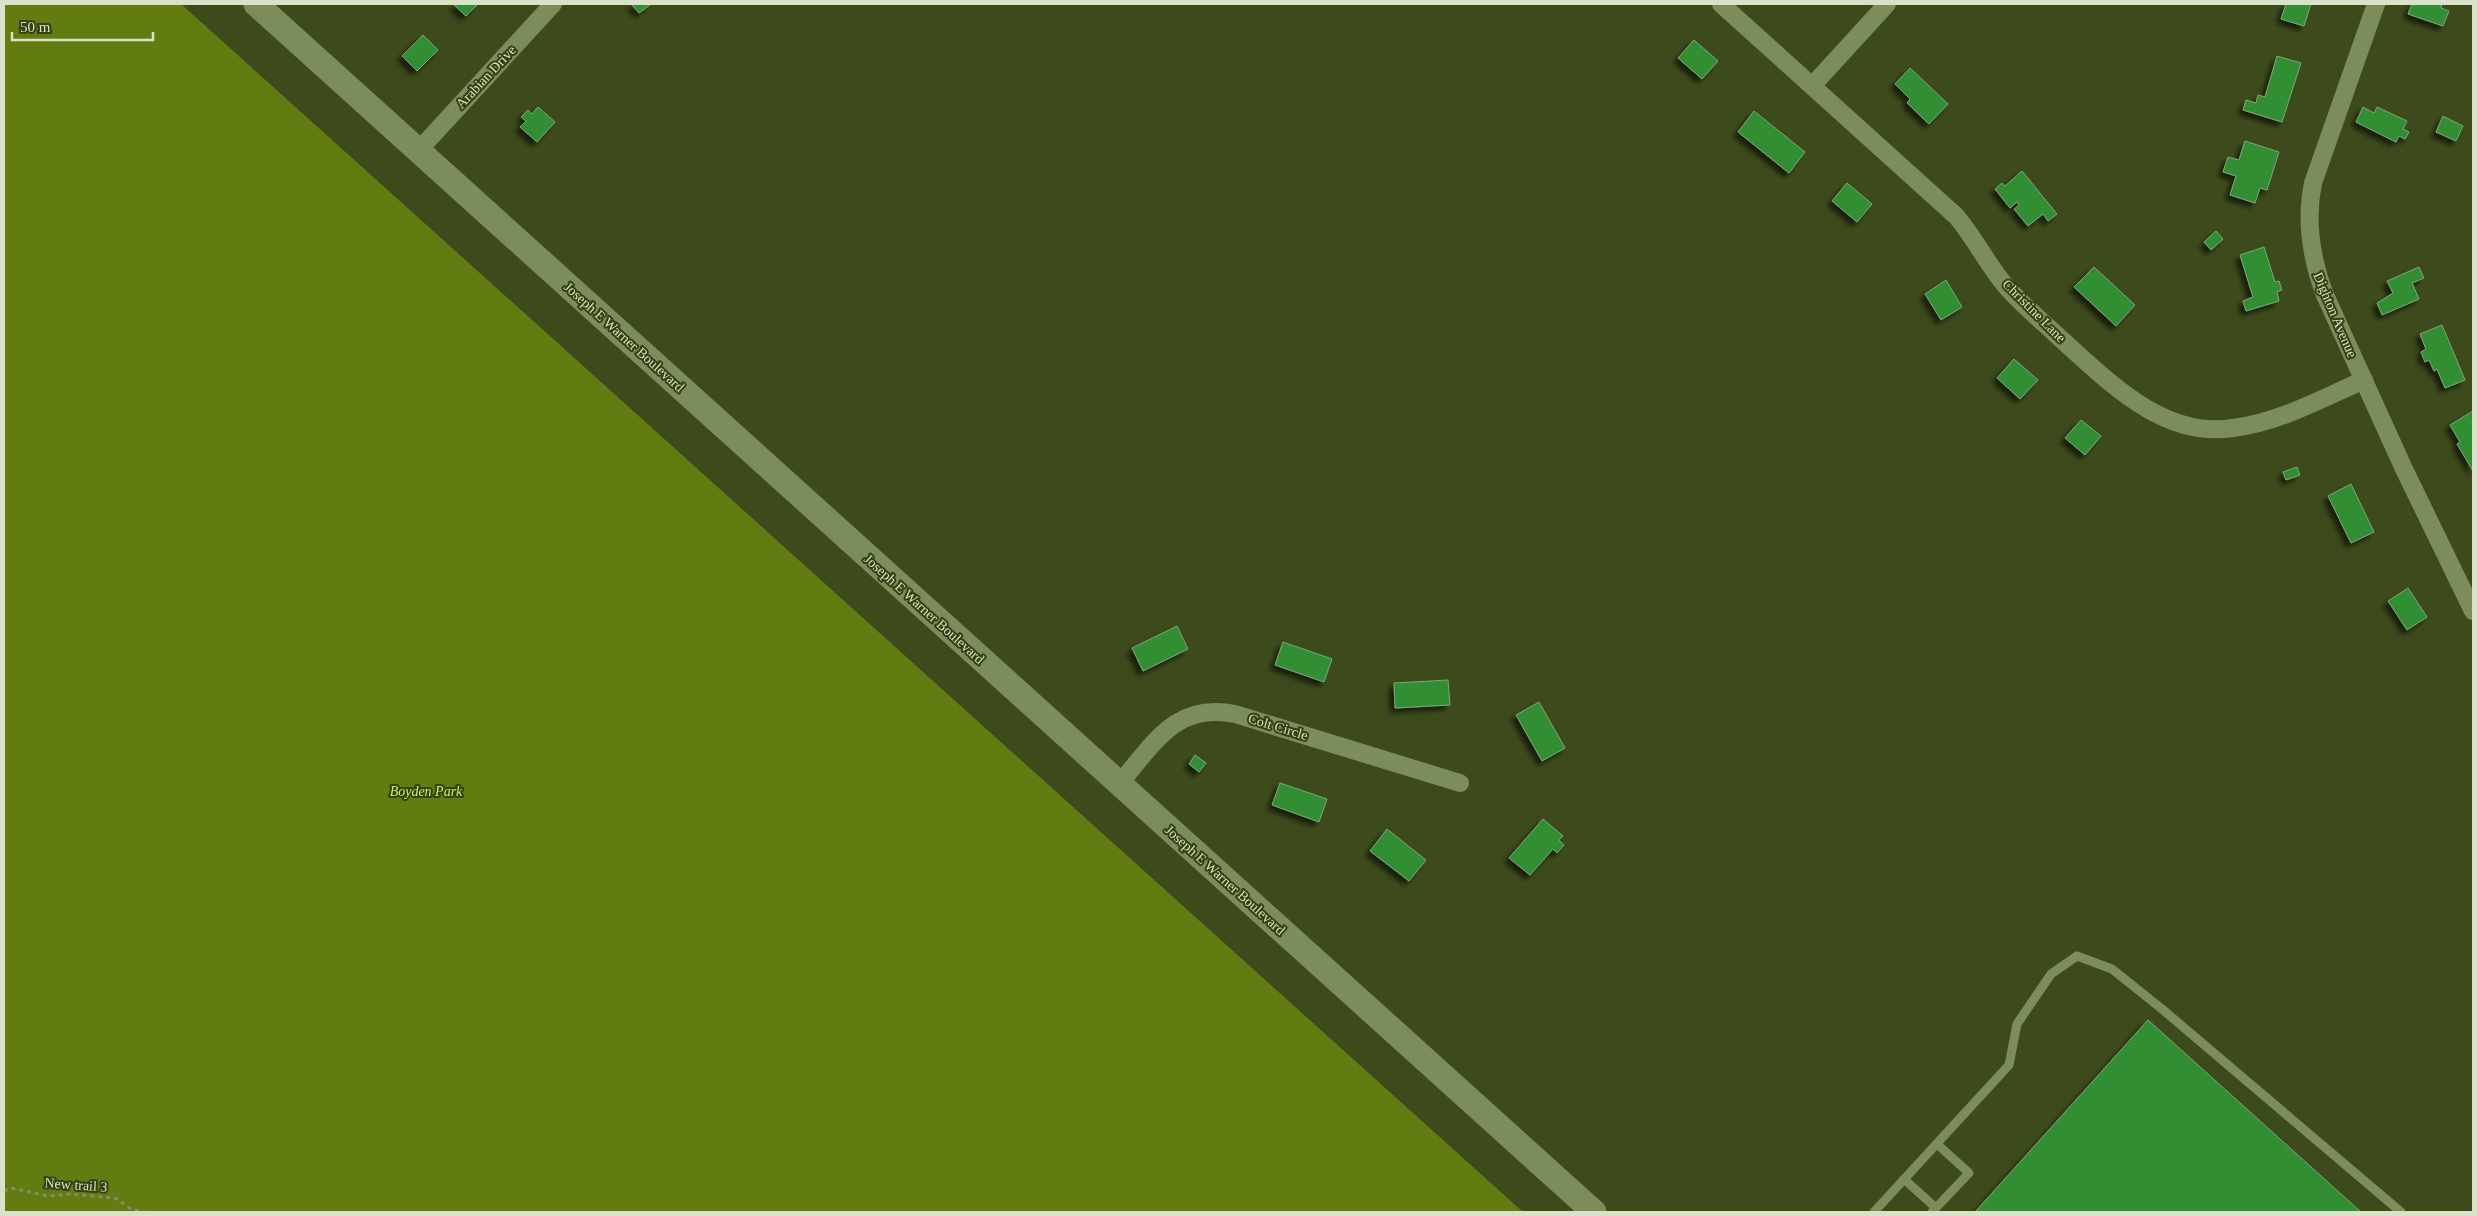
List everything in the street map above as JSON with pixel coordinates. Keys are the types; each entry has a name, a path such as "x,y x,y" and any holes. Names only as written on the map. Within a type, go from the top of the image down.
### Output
{"main road":[{"name":"Joseph E Warner Boulevard","path":"256,4 1594,1212"}],"street":[{"name":"Arabian Drive","path":"418,151 553,4"},
{"name":"Christine Lane","path":"1721,4 1956,216 1969,231 2004,284 2034,315 2102,377 2138,405 2174,421 2204,429 2231,429 2274,420 2364,380"},
{"path":"1812,86 1887,4"},
{"name":"Dighton Avenue","path":"2376,4 2313,183 2309,203 2308,225 2315,268 2364,380 2473,611"},
{"name":"Colt Circle","path":"1120,784 1165,731 1183,718 1205,711 1235,714 1460,783"}],"lane":[{"path":"1881,1210 1904,1180 2009,1065 2017,1024 2051,974 2077,956 2112,970 2141,992 2401,1212"},
{"path":"1904,1180 1934,1210 1969,1173 1937,1144"}],"path":[{"name":"New trail 3","path":"4,1191 12,1188 48,1196 70,1194 115,1198 131,1209 144,1212"}],"green space":[{"name":"Boyden Park","path":"4,4 181,4 1523,1212 4,1212"}],"building":[{"path":"453,4 478,4 466,16"},
{"path":"631,4 651,4 639,13"},
{"path":"2286,4 2311,4 2304,26 2281,19"},
{"path":"2412,4 2442,4 2441,8 2449,11 2443,26 2408,14"},
{"path":"423,35 438,50 417,71 402,56"},
{"path":"1694,40 1718,61 1702,79 1678,58"},
{"path":"2277,56 2301,63 2282,122 2243,110 2246,100 2256,103 2258,95 2265,97"},
{"path":"1910,68 1948,104 1929,124 1907,103 1910,99 1895,84"},
{"path":"538,107 555,122 537,142 520,127 526,121 521,117 528,110 532,114"},
{"path":"2363,107 2374,113 2377,107 2407,121 2403,129 2409,132 2405,139 2399,136 2396,142 2356,122"},
{"path":"1754,111 1805,152 1789,173 1738,132"},
{"path":"2443,116 2463,126 2456,141 2436,132"},
{"path":"2245,141 2279,152 2267,190 2260,188 2255,203 2230,195 2236,176 2223,172 2228,157 2239,160"},
{"path":"2022,171 2057,214 2048,221 2043,214 2028,226 2014,209 2019,205 2017,202 2010,208 1995,189 2002,183 2005,186"},
{"path":"1847,183 1872,204 1857,222 1832,201"},
{"path":"2216,231 2223,239 2211,250 2204,242"},
{"path":"2264,247 2275,282 2279,281 2282,290 2277,292 2279,301 2246,311 2243,301 2253,297 2240,255"},
{"path":"2094,267 2135,305 2116,326 2074,287"},
{"path":"2419,267 2424,278 2412,283 2419,299 2382,315 2377,303 2393,293 2387,281"},
{"path":"1946,280 1962,307 1941,320 1925,294"},
{"path":"2442,325 2465,380 2445,388 2437,369 2434,371 2429,360 2425,362 2421,352 2426,349 2420,334"},
{"path":"2014,359 2038,380 2020,399 1997,378"},
{"path":"2473,411 2473,471 2457,444 2460,442 2450,425"},
{"path":"2081,420 2101,436 2085,455 2065,438"},
{"path":"2297,467 2300,475 2286,480 2283,472"},
{"path":"2351,484 2374,532 2351,543 2328,496"},
{"path":"2408,588 2427,617 2407,630 2388,601"},
{"path":"1177,626 1188,649 1143,671 1132,648"},
{"path":"1283,642 1332,659 1324,682 1275,665"},
{"path":"1448,680 1450,705 1395,708 1394,683"},
{"path":"1539,702 1565,748 1542,761 1516,715"},
{"path":"1195,755 1206,763 1199,772 1189,764"},
{"path":"1280,783 1327,799 1319,822 1272,805"},
{"path":"1543,819 1563,836 1559,840 1564,845 1557,853 1553,849 1530,875 1509,858"},
{"path":"1387,829 1426,860 1409,881 1370,851"},
{"path":"2148,1020 2361,1212 1975,1212"}]}
